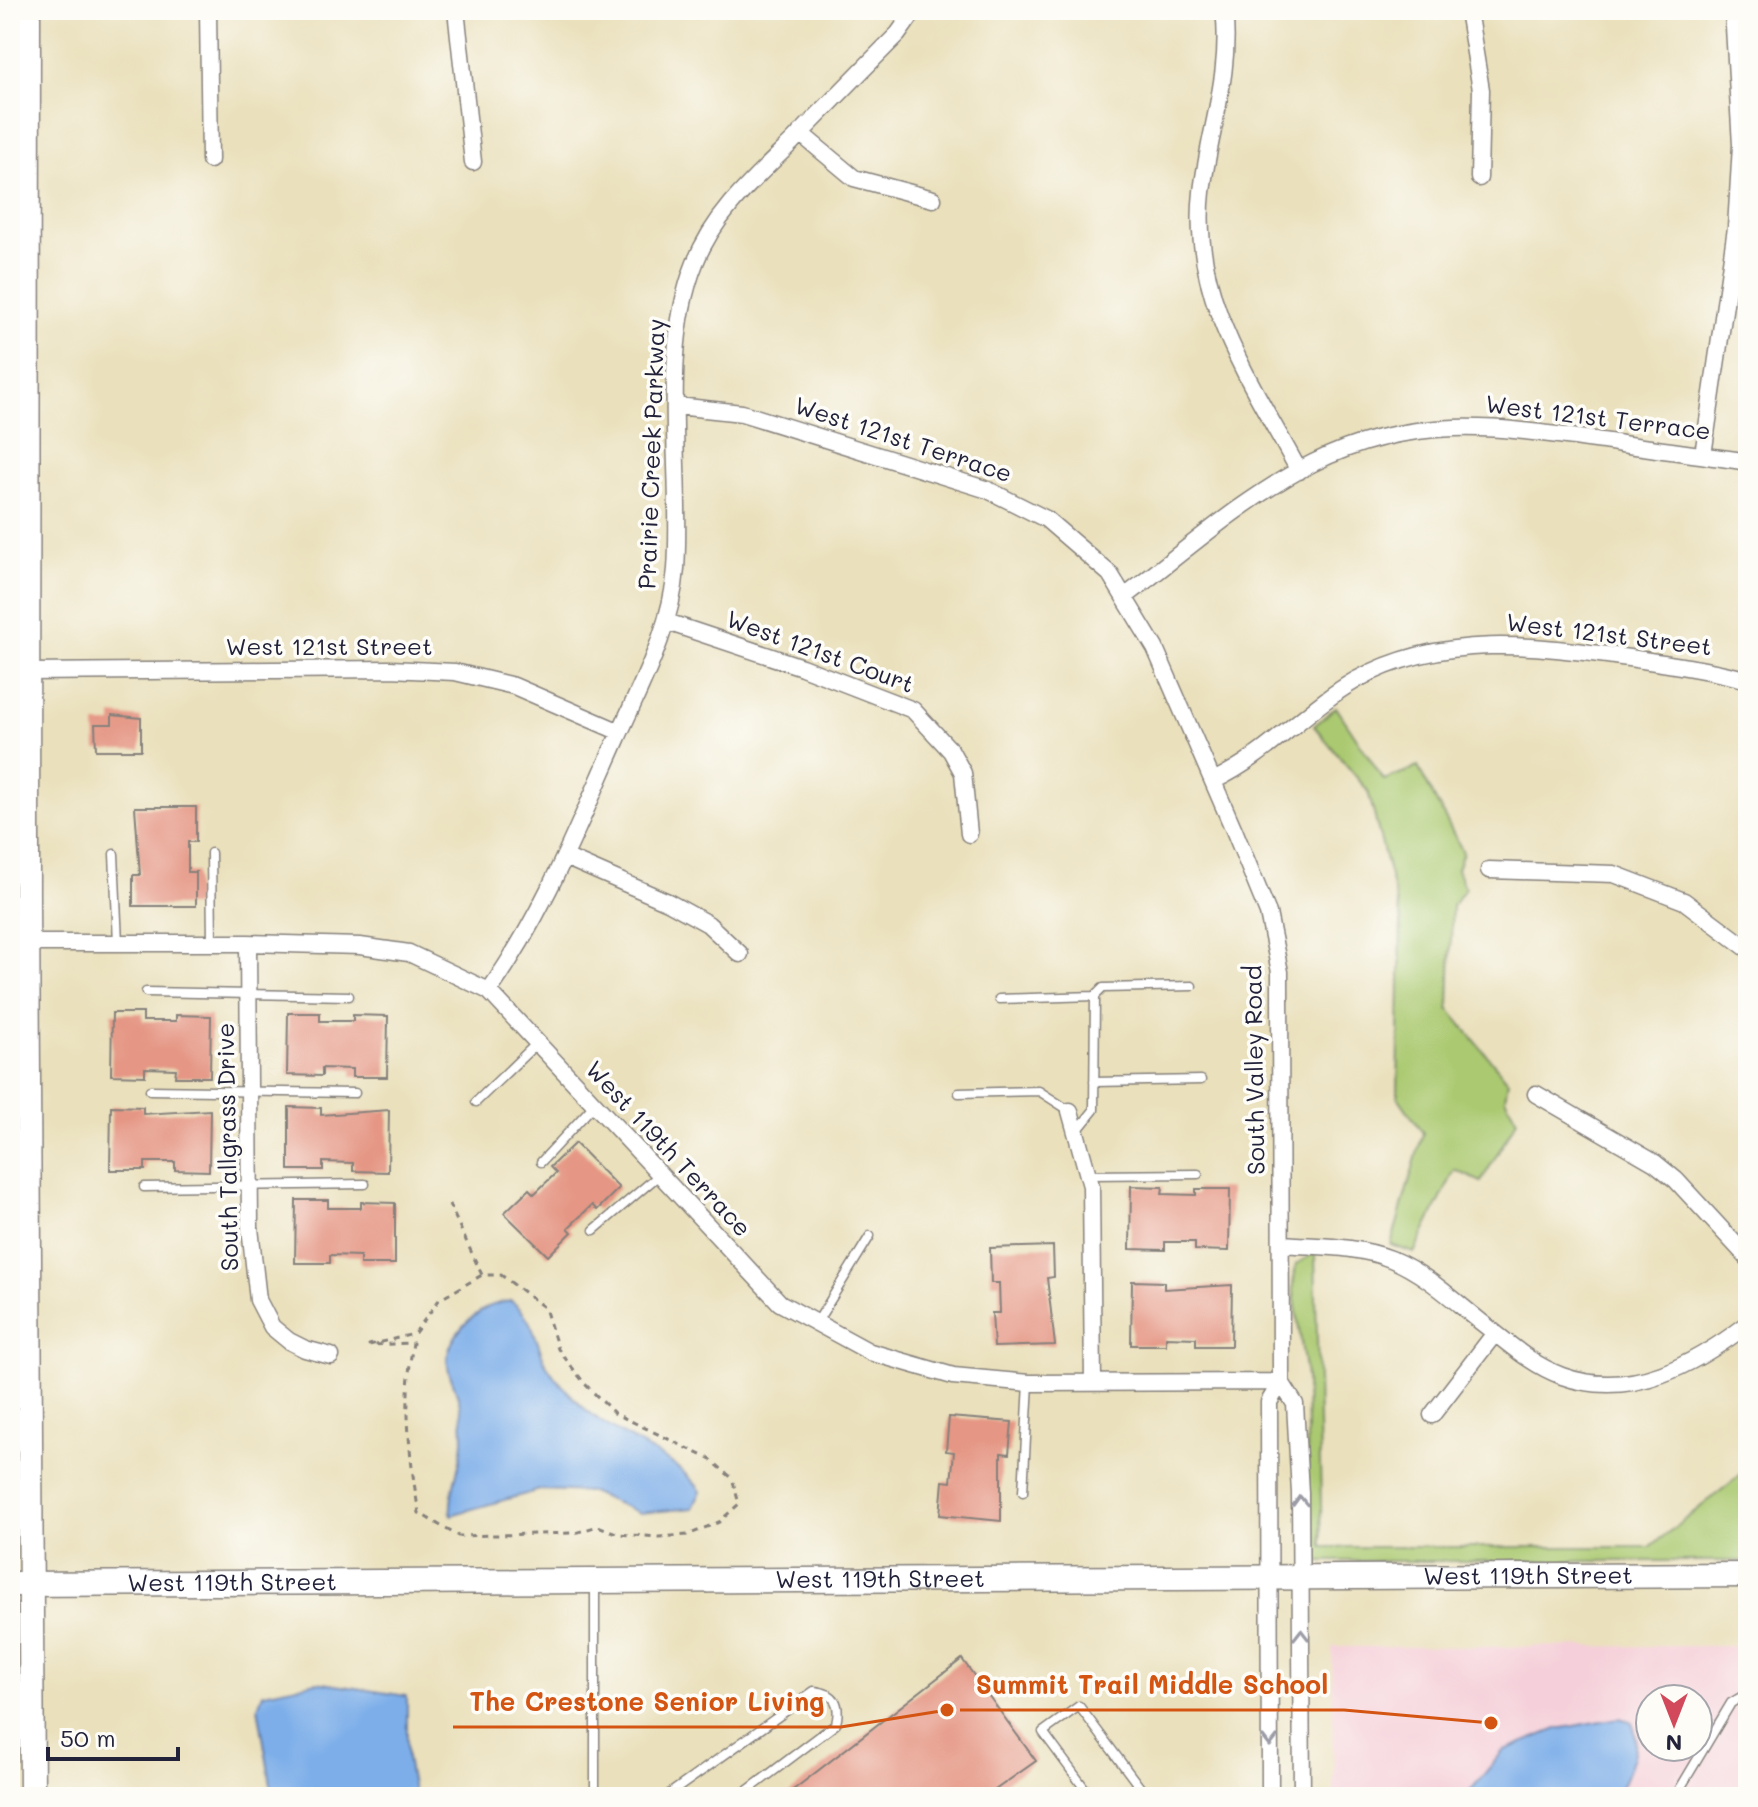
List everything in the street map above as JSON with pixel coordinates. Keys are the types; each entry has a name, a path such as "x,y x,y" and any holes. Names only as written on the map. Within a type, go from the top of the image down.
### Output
{"street":[{"path":"28,10 27,672 20,943 26,1084 20,1584 32,1797"},
{"path":"208,10 210,160"},
{"path":"456,10 473,162"},
{"name":"Prairie Creek Parkway","path":"489,991 536,920 667,622 676,567 679,325 695,262 727,210 898,34 915,10"},
{"path":"1224,10 1223,82 1201,197 1203,260 1220,322 1299,471"},
{"path":"1468,10 1481,90 1479,178"},
{"path":"1703,455 1742,229 1741,145 1733,10"},
{"path":"800,133 854,178 933,199"},
{"name":"West 121st Terrace","path":"677,406 701,406 742,413 988,490 1046,519 1110,574 1126,596 1239,509 1299,471 1365,442 1402,432 1464,425 1496,426 1748,462"},
{"name":"South Valley Road","path":"1126,596 1155,648 1213,781 1268,913 1275,940 1280,1002 1282,1244 1281,1382 1269,1402 1270,1797"},
{"name":"West 121st Court","path":"667,622 802,667 913,710 951,751 963,773 969,834"},
{"name":"West 121st Street","path":"1213,781 1263,753 1356,680 1396,663 1446,649 1524,644 1672,665 1748,680"},
{"name":"West 121st Street","path":"27,672 390,669 455,672 514,686 620,732"},
{"path":"565,857 668,902 708,924 740,954"},
{"path":"1489,870 1614,874 1684,901 1748,949"},
{"name":"West 119th Terrace","path":"20,943 248,943 360,946 409,953 489,991 780,1303 870,1352 953,1376 1029,1383 1281,1382"},
{"name":"South Tallgrass Drive","path":"248,943 250,1186 258,1300 272,1327 289,1341 331,1356"},
{"path":"1536,1094 1655,1163 1676,1180 1748,1258"},
{"path":"1070,1111 1088,1175 1093,1382"},
{"path":"1282,1244 1353,1249 1391,1259 1427,1279 1525,1356 1563,1376 1614,1382 1655,1377 1689,1365 1748,1324"},
{"path":"1432,1415 1495,1333"},
{"name":"South Valley Road","path":"1281,1382 1295,1404 1301,1579 1302,1797"},
{"name":"West 119th Street","path":"20,1584 1748,1575"}],"lane":[{"path":"211,853 212,943"},
{"path":"114,854 118,943"},
{"path":"999,999 1095,996 1103,988 1192,986"},
{"path":"146,992 349,996"},
{"path":"1077,1131 1094,1110 1095,996"},
{"path":"476,1102 537,1043"},
{"path":"1094,1082 1201,1080"},
{"path":"150,1090 355,1093"},
{"path":"959,1093 1039,1091 1070,1111"},
{"path":"541,1162 594,1105"},
{"path":"1088,1175 1198,1174"},
{"path":"594,1230 659,1175"},
{"path":"144,1187 365,1184"},
{"path":"817,1323 870,1236"},
{"path":"1023,1492 1029,1383"},
{"path":"595,1582 595,1797"},
{"path":"665,1797 814,1691 828,1693 836,1700 839,1710 836,1724 739,1797"},
{"path":"1675,1797 1731,1703 1748,1693"},
{"path":"1091,1797 1043,1732 1079,1706 1147,1797"}],"path":[{"path":"449,1204 482,1275"},
{"path":"482,1275 501,1275 545,1308 558,1349 585,1384 614,1413 710,1459 732,1478 739,1504 719,1522 698,1531 658,1537 619,1534 598,1526 575,1533 458,1536 419,1513 410,1465 408,1412 413,1343 369,1345 414,1334 439,1300 482,1275"}],"shaded area":[{"path":"1748,1646 1748,1797 1334,1797 1332,1647"}],"green space":[{"path":"1336,707 1384,780 1418,767 1463,852 1457,869 1465,889 1452,906 1449,1009 1508,1081 1505,1098 1517,1120 1481,1182 1455,1170 1414,1253 1391,1245 1423,1133 1398,1097 1401,919 1368,791 1314,726"},
{"path":"1315,1253 1322,1547 1650,1547 1748,1469 1748,1561 1315,1561 1309,1552 1306,1377 1293,1286 1296,1264"}],"water":[{"path":"511,1301 525,1314 549,1368 573,1397 604,1423 688,1476 701,1491 693,1508 640,1513 590,1492 540,1490 451,1515 463,1435 448,1354 457,1334 472,1318 490,1306"},
{"path":"317,1682 407,1696 407,1758 414,1797 273,1797 258,1707 263,1693"},
{"path":"1619,1718 1631,1721 1634,1752 1617,1797 1465,1797 1504,1750 1557,1729"}],"building":[{"path":"112,715 141,718 141,750 96,750 95,724 112,724"},
{"path":"135,807 196,807 196,842 188,842 188,872 196,872 196,906 133,906 133,875 140,875"},
{"path":"112,1013 143,1013 143,1021 176,1021 176,1015 211,1016 210,1077 175,1077 176,1069 145,1068 145,1076 111,1075"},
{"path":"288,1013 320,1013 320,1021 353,1021 353,1015 388,1016 387,1077 352,1077 352,1069 322,1068 322,1076 287,1075"},
{"path":"111,1106 143,1107 143,1114 210,1110 209,1171 175,1170 175,1162 145,1162 145,1170 110,1170"},
{"path":"289,1107 321,1108 321,1115 389,1110 388,1172 353,1171 353,1163 323,1162 323,1170 289,1170"},
{"path":"575,1143 619,1188 597,1210 592,1205 568,1228 572,1232 548,1256 504,1213 529,1189 534,1194 556,1173 550,1167"},
{"path":"1131,1186 1163,1187 1162,1194 1196,1195 1196,1189 1230,1189 1229,1251 1195,1250 1195,1242 1165,1242 1165,1250 1130,1249"},
{"path":"296,1200 328,1200 328,1208 361,1208 361,1202 395,1203 395,1264 360,1264 360,1256 330,1255 330,1263 295,1263"},
{"path":"1053,1246 1054,1277 1047,1278 1055,1345 994,1347 992,1313 1000,1313 999,1283 991,1283 990,1248"},
{"path":"1132,1281 1164,1282 1164,1289 1232,1285 1231,1346 1196,1346 1196,1338 1166,1337 1166,1345 1131,1345"},
{"path":"949,1417 1012,1422 1009,1454 1001,1453 1001,1521 940,1515 943,1481 951,1482 954,1452 946,1451"},
{"path":"962,1659 1036,1761 985,1797 784,1797"}],"place":[{"name":"The Crestone Senior Living","path":"947,1710"},
{"name":"Summit Trail Middle School","path":"1491,1723"}]}
